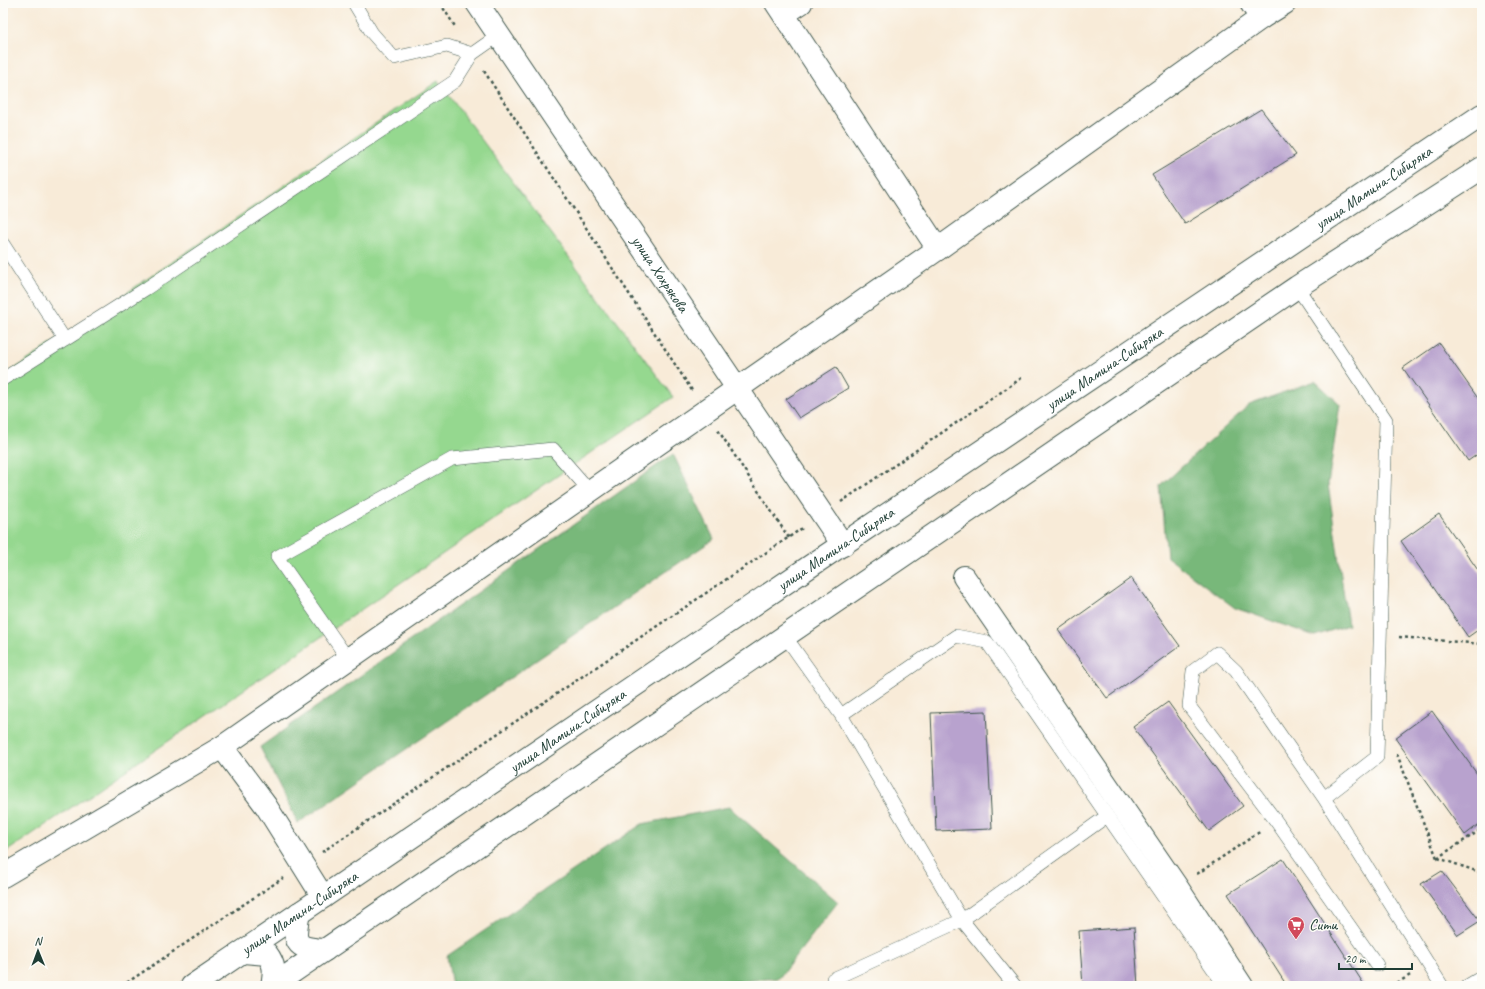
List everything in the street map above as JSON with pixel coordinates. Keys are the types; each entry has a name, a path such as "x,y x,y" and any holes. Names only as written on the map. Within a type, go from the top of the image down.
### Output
{"street":[{"name":"улица Хохрякова","path":"477,3 843,545"},
{"path":"3,876 222,747 938,249 1256,11 1285,3"},
{"path":"787,7 938,249"},
{"name":"улица Мамина-Сибиряка","path":"192,986 843,545 1482,115"},
{"path":"243,952 267,954 272,961 280,984 325,950 1297,287 1482,168"},
{"path":"964,577 1177,887 1242,986"},
{"path":"222,747 266,806 323,897"},
{"path":"299,913 295,938 298,943 308,950 325,950"}],"lane":[{"path":"354,3 372,33 394,58 447,46 472,54"},
{"path":"3,379 147,288 455,81 472,54 498,35"},
{"path":"3,244 65,340"},
{"path":"1297,287 1386,420 1377,756 1324,798"},
{"path":"348,659 277,558 452,459 553,449 590,491"},
{"path":"785,636 841,715 962,920 1016,986"},
{"path":"841,715 956,636 987,642 1224,986"},
{"path":"1376,965 1276,821 1189,706 1193,671 1217,653 1236,671 1324,798 1442,986"},
{"path":"833,986 833,979 962,920 1107,816"},
{"path":"1467,986 1482,977"}],"path":[{"path":"122,986 789,538 440,3"},
{"path":"823,515 1023,377"},
{"path":"1380,635 1482,644"},
{"path":"1395,748 1437,858"},
{"path":"1177,887 1276,821"},
{"path":"1437,858 1482,829"},
{"path":"1437,858 1482,873"},
{"path":"1392,986 1428,964"}],"green space":[{"path":"438,81 673,397 3,854 3,377"},
{"path":"1315,381 1340,404 1328,484 1348,625 1315,636 1235,608 1167,557 1161,486 1249,405"},
{"path":"673,454 714,539 298,823 260,747"},
{"path":"729,807 838,902 779,978 681,986 452,986 447,956 642,824"}],"building":[{"path":"1261,109 1296,155 1185,224 1152,175"},
{"path":"1439,343 1482,404 1482,451 1468,461 1403,368"},
{"path":"836,367 848,388 799,418 786,399"},
{"path":"1439,514 1482,576 1482,627 1468,637 1401,541"},
{"path":"1131,578 1180,646 1107,698 1058,630"},
{"path":"1168,702 1243,806 1209,831 1133,727"},
{"path":"986,711 992,829 936,831 931,713"},
{"path":"1432,711 1482,781 1482,822 1465,835 1395,738"},
{"name":"Сити","path":"1283,859 1365,986 1287,986 1228,894"},
{"path":"1442,871 1480,921 1458,935 1421,884"},
{"path":"1134,927 1138,986 1083,986 1079,931"}],"place":[{"name":"Сити","path":"1296,940"}]}
